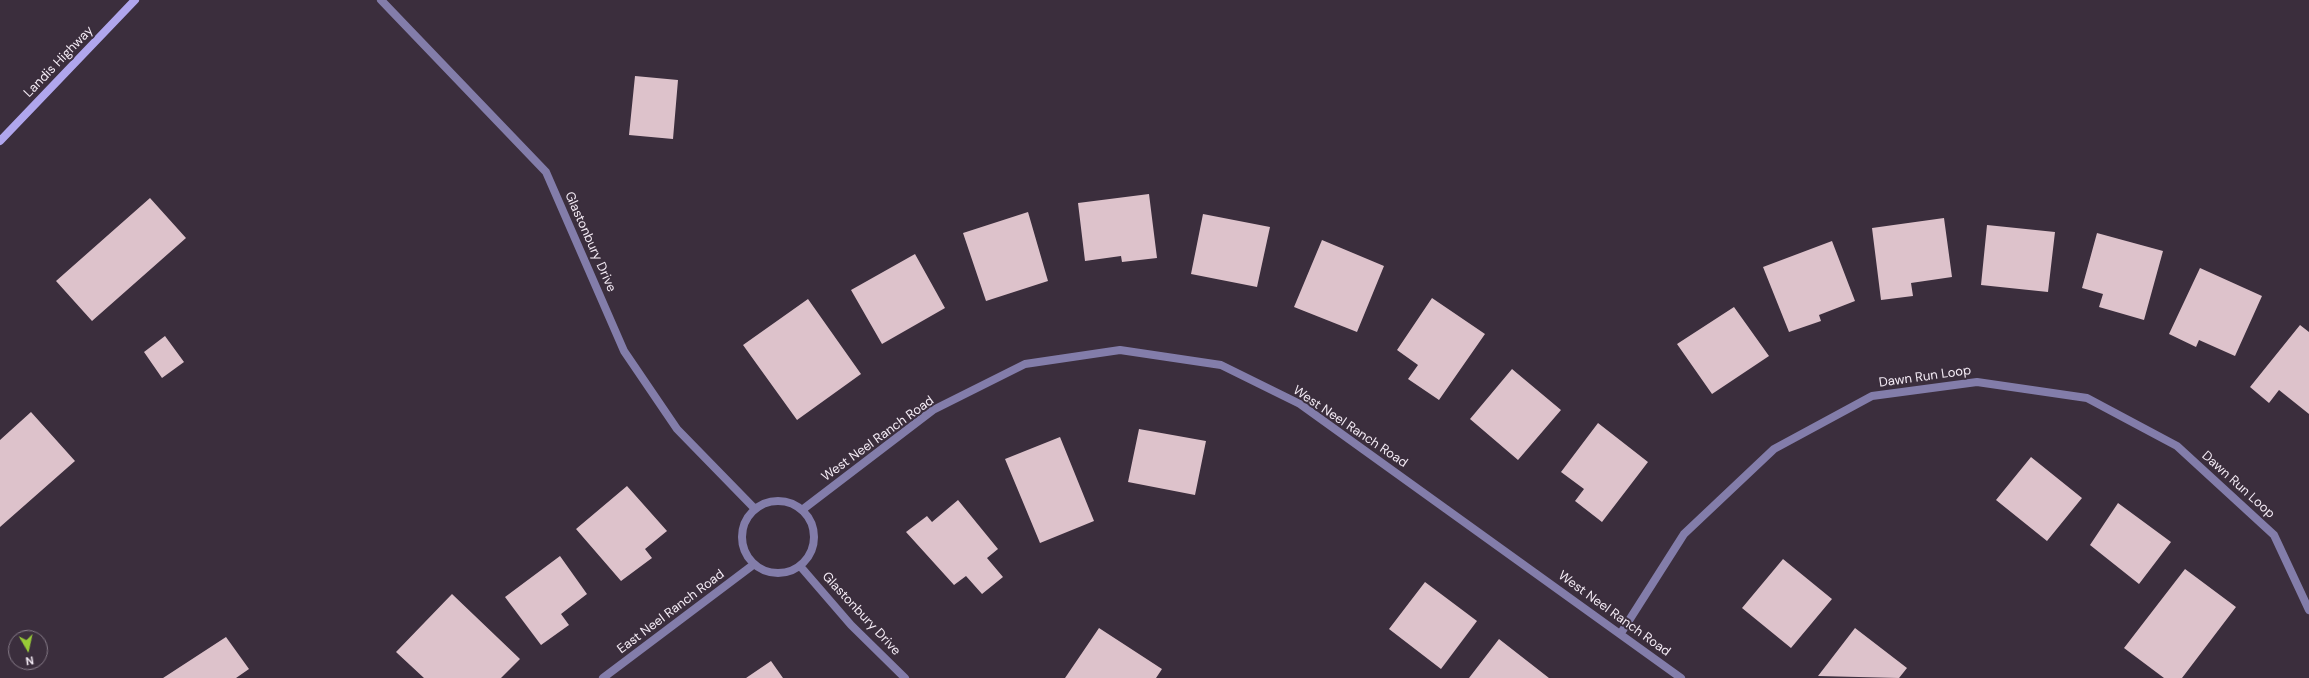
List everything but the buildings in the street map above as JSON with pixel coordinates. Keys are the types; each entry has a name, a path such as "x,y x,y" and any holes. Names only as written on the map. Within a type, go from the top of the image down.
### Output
{"main road":[{"name":"Landis Highway","path":"0,141 135,0"}],"street":[{"name":"Glastonbury Drive","path":"381,0 546,172 624,351 677,429 755,509"},
{"name":"West Neel Ranch Road","path":"802,510 933,410 1025,364 1120,350 1221,365 1300,404 1621,633 1681,678"},
{"name":"Dawn Run Loop","path":"1621,633 1684,534 1774,449 1872,396 1977,382 2087,398 2177,446 2274,534 2309,610"},
{"path":"778,501 791,504 802,510 810,520 814,532 813,545 808,556 800,566 789,572 776,574 764,571 754,565 746,555 742,537 746,519 755,509 766,503 778,501"},
{"name":"East Neel Ranch Road","path":"603,678 754,565"},
{"name":"Glastonbury Drive","path":"800,566 851,625 905,678"}]}
